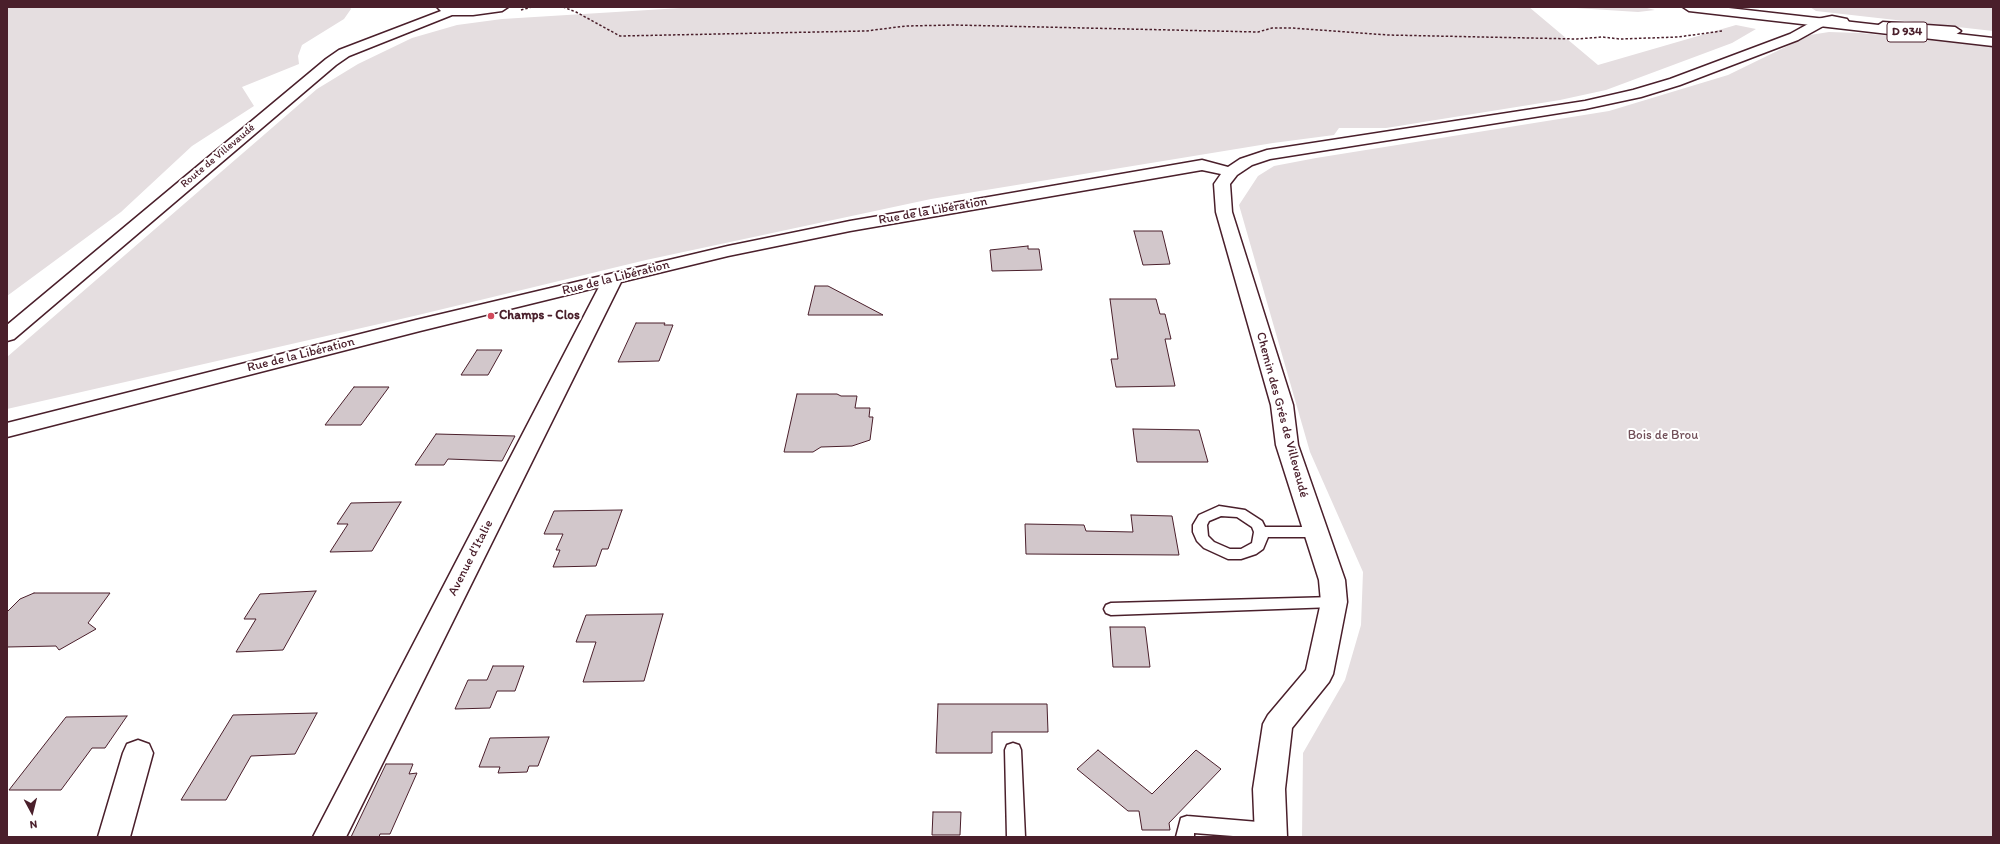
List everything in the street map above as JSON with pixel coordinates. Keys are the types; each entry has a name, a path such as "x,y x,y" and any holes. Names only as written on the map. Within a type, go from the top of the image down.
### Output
{"street":[{"path":"447,9 473,11 502,7"},
{"name":"D 934","path":"1690,7 1993,42"},
{"name":"D 934","path":"1703,7 1812,15 1993,36"},
{"name":"Route de Villevaudé","path":"7,335 331,62 344,53 447,9"},
{"path":"1231,172 1246,162 1266,155 1578,106 1636,94 1675,82 1794,37 1821,22 1832,20 1907,29 1955,31"},
{"name":"Rue de la Libération","path":"7,430 416,326 728,251 866,223 1202,165 1231,172"},
{"name":"Chemin des Grés de Villevaudé","path":"1231,172 1222,184 1224,212 1282,405 1287,445 1314,532 1332,580 1334,602 1319,674 1278,724 1269,788 1271,834"},
{"name":"Avenue d'Italie","path":"329,837 613,279"},
{"path":"114,837 138,753"}],"lane":[{"path":"1261,532 1314,532"},
{"path":"1111,609 1334,602"},
{"path":"1013,750 1016,837"},
{"path":"1185,837 1187,824 1271,834"}],"path":[{"path":"563,7 576,12 620,36 866,31 906,26 955,25 1258,32 1272,28 1292,28 1388,34 1577,39 1602,37 1620,39 1678,37 1728,30"}],"green space":[{"path":"8,7 350,7 351,9 344,19 302,45 298,56 299,64 242,87 254,106 192,146 121,212 7,296"},
{"path":"697,7 1529,7 1598,65 1736,25 1756,29 1732,43 1606,90 1560,100 1386,128 1339,128 1334,135 1273,143 931,199 646,260 414,316 7,409 7,357 317,89 358,64 412,38 457,25 502,19"},
{"path":"1560,7 1643,7 1655,10 1638,12"},
{"path":"1810,7 1993,7 1993,31 1816,11"},
{"name":"Bois de Brou","path":"1829,32 1860,33 1993,46 1993,837 1302,837 1303,753 1345,680 1361,625 1363,572 1310,452 1239,205 1258,176 1274,166 1609,111 1728,75 1810,35"}],"building":[{"path":"1134,231 1162,231 1170,264 1143,265"},
{"path":"1028,246 1028,249 1039,249 1042,270 992,271 990,250"},
{"path":"815,286 828,286 883,315 808,315"},
{"path":"1110,299 1156,299 1160,314 1165,314 1171,339 1165,339 1175,386 1116,387 1111,359 1118,359"},
{"path":"636,323 665,323 664,325 673,325 659,361 618,362"},
{"path":"477,350 502,350 488,375 461,375"},
{"path":"354,387 389,387 361,425 325,425"},
{"path":"797,394 837,394 841,396 857,396 855,408 870,408 869,417 873,417 870,440 852,446 821,447 813,452 784,452"},
{"path":"1133,429 1199,430 1208,462 1137,462"},
{"path":"436,434 515,436 502,461 448,459 444,465 415,465"},
{"path":"401,502 372,551 330,552 348,524 337,524 351,503"},
{"path":"622,510 608,549 602,549 596,566 553,567 560,550 556,550 563,534 544,534 554,511"},
{"path":"1131,515 1172,516 1179,555 1026,554 1025,524 1084,525 1086,531 1133,532"},
{"path":"316,591 283,650 236,652 256,619 244,619 260,594"},
{"path":"34,593 110,593 88,623 96,629 59,650 56,646 7,647 7,612 20,599"},
{"path":"663,614 644,681 583,682 596,642 576,642 586,615"},
{"path":"1110,627 1145,627 1150,667 1113,667"},
{"path":"493,666 524,666 515,691 497,691 490,708 455,709 468,680 487,680"},
{"path":"938,704 1047,704 1048,732 992,732 992,753 936,753"},
{"path":"317,713 295,754 251,756 226,800 181,800 233,715"},
{"path":"127,716 105,748 92,748 61,790 9,790 66,717"},
{"path":"549,737 538,766 529,766 527,772 498,773 500,767 479,767 490,738"},
{"path":"1098,750 1152,794 1196,750 1221,769 1169,823 1170,830 1142,830 1139,811 1128,811 1077,769"},
{"path":"386,764 413,764 409,774 417,773 390,834 380,834 379,837 351,837"},
{"path":"933,812 961,812 960,835 932,835"}],"place":[{"name":"Champs - Clos","path":"491,316"}]}
